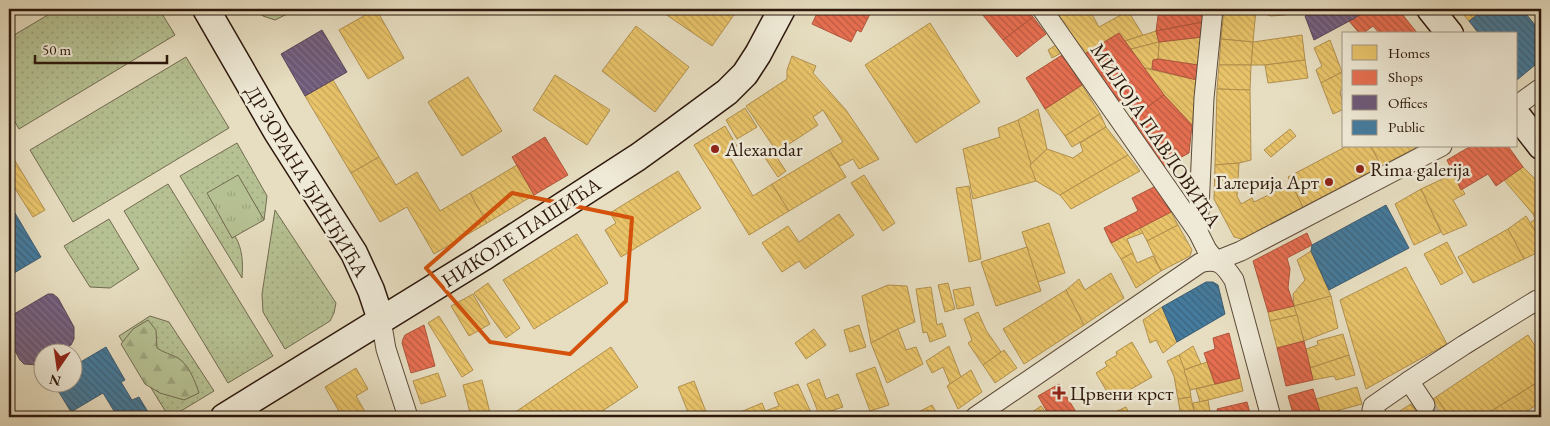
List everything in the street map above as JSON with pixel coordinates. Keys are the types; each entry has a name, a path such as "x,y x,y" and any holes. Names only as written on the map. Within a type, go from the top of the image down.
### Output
{"street":[{"name":"ДР ЗОРАНА ЂИНЂИЋА","path":"206,9 277,132 354,254 371,290 381,320 386,349 408,417"},
{"name":"НИКОЛЕ ПАШИЋА","path":"224,417 293,376 572,201 638,157 727,92 745,74 782,9"},
{"name":"МИЛОЈА ПАВЛОВИЋА","path":"1042,9 1198,232 1208,250 1216,261 1224,265 1234,280 1271,417"},
{"path":"1198,232 1204,98 1213,9"},
{"path":"1430,9 1448,32"},
{"path":"1518,105 1541,88"},
{"path":"1518,117 1541,146"},
{"path":"974,417 1193,268 1204,262 1216,261 1241,251 1438,148"},
{"path":"1378,417 1372,410 1373,406 1464,345 1539,303"},
{"path":"1409,381 1425,405"}],"highlighted area":[{"path":"512,193 632,218 626,301 570,354 490,342 426,268"}],"green space":[{"path":"58,9 159,9 175,35 19,129 9,111 9,38"},
{"path":"255,9 297,9 275,20 263,16"},
{"path":"186,57 229,128 73,222 30,150"},
{"path":"237,143 267,196 264,220 238,176 232,238 235,236 241,251 242,278 180,176"},
{"path":"238,175 264,220 232,238 207,193"},
{"path":"168,184 273,356 228,383 124,211"},
{"path":"275,210 336,303 330,321 285,349 263,312 262,294"},
{"path":"109,219 139,269 110,288 90,287 64,246"},
{"path":"150,316 169,322 214,391 171,417 169,417 119,336"},
{"path":"148,320 156,330 157,348 182,361 196,383 199,393 184,400 160,393 145,384 121,344 133,329"}],"building: Homes":[{"path":"376,9 404,58 368,79 339,30"},
{"path":"658,9 731,9 736,12 712,46"},
{"path":"1065,9 1089,9 1099,27 1128,11 1143,35 1125,41 1119,33 1083,55 1056,15"},
{"path":"1224,9 1256,9 1253,42 1221,39"},
{"path":"1263,9 1306,9 1285,15 1271,16 1262,13"},
{"path":"1459,9 1485,9 1469,21"},
{"path":"930,23 980,102 916,143 865,65"},
{"path":"636,26 689,67 655,112 602,71"},
{"path":"1156,31 1159,42 1131,49 1125,41"},
{"path":"1302,35 1305,60 1251,65 1253,42"},
{"path":"1202,37 1198,65 1158,59 1159,42"},
{"path":"1221,39 1253,42 1251,65 1219,65"},
{"path":"1330,40 1342,72 1321,83 1316,70 1322,66 1314,48"},
{"path":"1159,42 1158,59 1153,60 1152,69 1144,68 1131,49"},
{"path":"1056,45 1061,53 1052,58 1048,50"},
{"path":"792,56 816,66 813,73 846,110 879,159 859,169 853,159 840,166 829,150 843,142 823,110 813,117 818,125 777,152 746,106 787,79 787,70"},
{"path":"1305,60 1308,78 1268,83 1265,65"},
{"path":"1219,65 1251,65 1250,90 1217,89"},
{"path":"1144,68 1197,80 1192,125 1164,95"},
{"path":"1342,72 1342,90 1340,91 1342,110 1333,114 1321,83"},
{"path":"555,75 610,110 587,145 533,110"},
{"path":"468,77 502,131 462,156 428,102"},
{"path":"333,80 379,157 351,173 305,96"},
{"path":"1082,85 1100,114 1065,136 1045,109"},
{"path":"1217,89 1250,90 1251,160 1215,165"},
{"path":"745,108 757,127 737,139 726,120"},
{"path":"1038,109 1047,149 1030,165 1018,120"},
{"path":"1100,114 1106,127 1072,147 1065,136"},
{"path":"1018,120 1036,181 973,199 963,149 1000,137 998,128"},
{"path":"725,126 737,146 727,152 753,196 772,184 789,211 749,235 694,145"},
{"path":"1106,127 1128,155 1060,195 1036,181 1030,165 1047,149 1073,158 1083,151 1080,143"},
{"path":"1290,129 1296,136 1271,157 1264,150"},
{"path":"769,146 786,171 778,177 761,152"},
{"path":"1343,148 1372,148 1381,166 1303,207 1288,177"},
{"path":"1372,148 1415,148 1381,166"},
{"path":"829,150 846,177 789,211 772,184"},
{"path":"9,151 45,210 33,217 9,179"},
{"path":"1128,155 1140,171 1071,209 1060,195"},
{"path":"379,157 396,185 417,172 440,211 470,193 487,223 434,254 407,207 380,222 351,173"},
{"path":"1239,163 1237,196 1241,204 1252,198 1254,202 1291,184 1303,207 1242,239 1234,237 1214,199 1215,165"},
{"path":"517,165 534,195 487,223 470,193"},
{"path":"1523,167 1541,185 1541,206 1533,214 1504,180"},
{"path":"678,171 701,208 621,257 605,230 616,223 610,213"},
{"path":"1453,174 1465,194 1453,200 1467,225 1443,235 1421,189"},
{"path":"864,175 895,223 883,231 851,183"},
{"path":"969,186 981,259 969,262 956,188"},
{"path":"1421,189 1441,232 1414,245 1395,204"},
{"path":"1541,206 1541,240 1530,223 1535,219 1533,214"},
{"path":"1171,212 1178,225 1147,241 1140,228"},
{"path":"839,214 854,235 805,269 799,261 782,272 762,243 788,226 799,242"},
{"path":"1526,216 1541,240 1541,251 1524,259 1508,229"},
{"path":"1049,223 1065,273 1038,282 1022,232"},
{"path":"1178,225 1192,250 1190,256 1161,271 1147,241"},
{"path":"1140,228 1143,233 1127,239 1133,253 1121,259 1111,243"},
{"path":"1508,229 1524,259 1473,283 1458,257"},
{"path":"577,234 608,283 534,329 503,280"},
{"path":"1447,242 1463,273 1441,285 1424,254"},
{"path":"1027,247 1041,291 996,306 981,262"},
{"path":"1311,251 1331,296 1294,306 1293,294 1305,280 1297,260"},
{"path":"1133,253 1137,263 1153,256 1161,271 1136,288 1121,259"},
{"path":"1406,267 1447,344 1366,389 1340,300"},
{"path":"1111,273 1124,298 1084,325 1066,290 1079,279 1085,290"},
{"path":"488,283 520,328 506,338 474,293"},
{"path":"948,283 955,309 945,312 938,285"},
{"path":"888,285 907,286 915,322 871,343 862,296"},
{"path":"931,287 937,325 942,323 946,336 930,342 927,332 923,333 916,289"},
{"path":"970,287 974,305 957,309 953,290"},
{"path":"1066,290 1084,325 1024,364 1003,329"},
{"path":"473,294 490,324 469,336 451,306"},
{"path":"1331,296 1338,328 1304,341 1294,306"},
{"path":"1294,306 1297,315 1270,321 1268,312"},
{"path":"1162,307 1177,342 1163,353 1156,340 1150,343 1143,320"},
{"path":"978,312 986,330 1001,352 983,365 968,343 972,340 964,319"},
{"path":"1297,315 1304,341 1277,348 1270,321"},
{"path":"439,316 473,370 462,377 428,323"},
{"path":"859,325 866,347 850,352 844,330"},
{"path":"814,329 826,345 806,359 795,343"},
{"path":"898,329 906,350 916,347 923,364 887,383 871,343"},
{"path":"1343,334 1349,355 1310,368 1306,349 1318,345 1317,341"},
{"path":"1528,335 1541,355 1541,380 1482,417 1450,417 1436,397"},
{"path":"1132,342 1152,377 1112,400 1096,373 1107,366 1105,362 1117,355 1116,352"},
{"path":"949,346 961,377 950,384 943,367 932,373 926,361"},
{"path":"1193,346 1201,364 1184,370 1179,355"},
{"path":"611,347 638,387 613,404 593,417 508,417"},
{"path":"1004,350 1017,368 995,383 983,365"},
{"path":"1179,355 1189,382 1191,397 1178,399 1174,376 1167,361"},
{"path":"1349,355 1355,375 1336,380 1334,376 1313,380 1310,368"},
{"path":"1207,362 1215,384 1190,390 1184,370"},
{"path":"875,367 889,405 870,411 856,374"},
{"path":"356,368 368,389 356,396 368,417 333,417 340,413 325,387"},
{"path":"971,370 982,392 958,409 947,386"},
{"path":"438,373 446,396 421,404 413,381"},
{"path":"1240,378 1243,391 1200,402 1196,389"},
{"path":"819,379 826,399 838,394 843,407 831,411 833,417 820,417 807,384"},
{"path":"482,380 491,417 471,417 463,385"},
{"path":"1541,380 1541,402 1518,417 1482,417"},
{"path":"694,381 708,417 690,417 678,387"},
{"path":"798,384 813,417 768,417 765,411 779,406 774,393"},
{"path":"1357,387 1362,404 1321,415 1316,399"},
{"path":"1191,397 1195,417 1181,417 1178,399"},
{"path":"1436,397 1450,417 1390,417 1411,404 1416,411"},
{"path":"1208,400 1211,417 1195,417 1193,403"},
{"path":"762,403 768,417 740,417 738,413"},
{"path":"932,405 939,417 909,417"},
{"path":"1041,406 1049,417 1025,417"},
{"path":"1126,407 1131,417 1118,417 1115,412"},
{"path":"439,412 441,417 424,417 424,416"}],"building: Shops":[{"path":"819,9 872,10 861,32 857,30 851,42 812,24"},
{"path":"978,9 1026,9 1033,17 1003,40"},
{"path":"1159,9 1205,9 1203,22 1156,31"},
{"path":"1367,9 1398,9 1416,32 1378,32 1373,26 1365,32 1358,32 1349,21"},
{"path":"1033,17 1046,34 1017,57 1003,40"},
{"path":"1203,22 1202,37 1159,42 1156,31"},
{"path":"1119,33 1164,95 1136,116 1125,100 1117,105 1083,55"},
{"path":"1062,55 1082,85 1045,109 1026,78"},
{"path":"1158,59 1198,65 1197,80 1152,69 1153,60"},
{"path":"1164,95 1192,125 1189,153 1161,168 1128,121"},
{"path":"545,137 568,175 534,195 512,157"},
{"path":"1468,148 1509,148 1523,167 1496,186 1488,174 1461,190 1447,160"},
{"path":"1156,186 1171,212 1111,243 1104,228 1138,211 1132,198"},
{"path":"1307,233 1312,245 1287,258 1290,269 1288,288 1294,306 1268,312 1253,261"},
{"path":"424,325 435,366 411,373 402,343 403,339 405,335"},
{"path":"1229,333 1240,378 1215,384 1204,353 1215,349 1213,338"},
{"path":"1304,341 1313,380 1286,386 1277,348"},
{"path":"1059,384 1079,417 1050,417 1038,396"},
{"path":"1313,389 1321,415 1315,417 1294,417 1288,396"},
{"path":"1247,402 1251,417 1219,417 1217,409"}],"building: Offices":[{"path":"1318,9 1367,9 1355,18 1314,40 1305,16"},
{"path":"322,30 347,72 305,96 281,54"},
{"path":"48,294 53,294 58,298 74,327 74,339 72,344 32,344 32,365 24,364 9,340 9,317"}],"building: Public":[{"path":"1485,9 1532,9 1526,14 1541,32 1541,60 1518,79 1518,32 1477,32 1469,21"},
{"path":"9,203 41,257 9,276"},
{"path":"1386,205 1409,248 1329,290 1311,251 1312,245"},
{"path":"1206,282 1213,282 1218,285 1225,314 1177,342 1162,307"},
{"path":"106,347 125,380 121,382 132,400 139,397 151,417 103,417 114,411 103,393 71,412 60,394 82,394 82,361"}],"tunnel":[{"path":"1425,405 1433,417"}],"place":[{"name":"Alexandar","path":"715,149"},
{"name":"Rima galerija","path":"1360,169"},
{"name":"Галерија Арт","path":"1329,182"},
{"name":"Црвени крст","path":"1059,393"}]}
